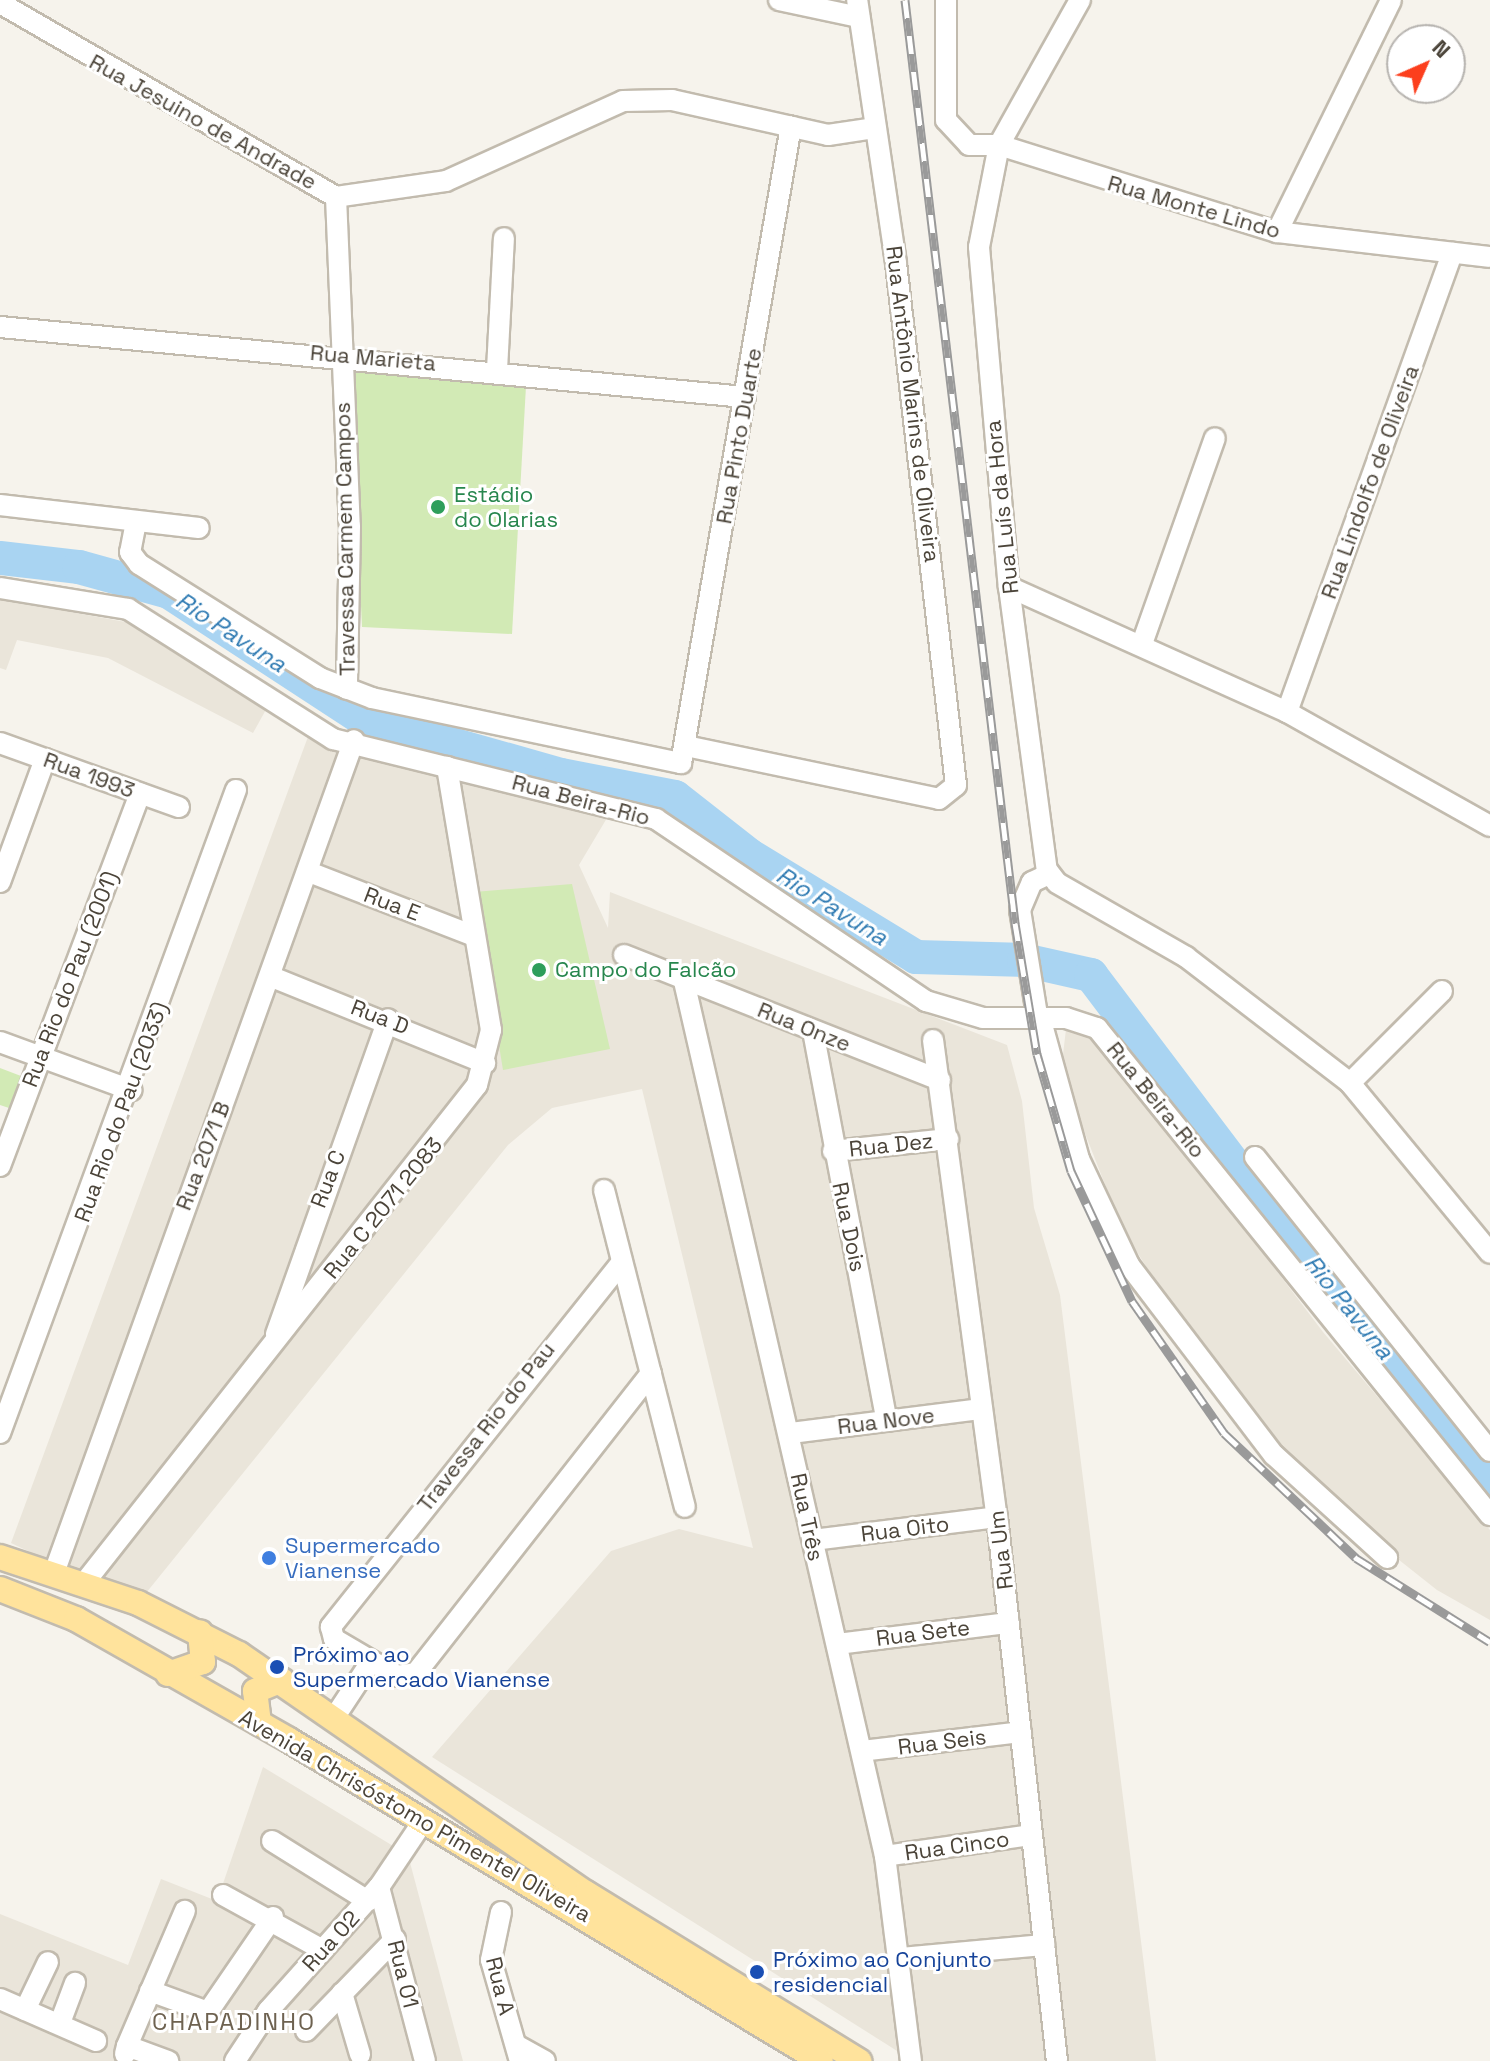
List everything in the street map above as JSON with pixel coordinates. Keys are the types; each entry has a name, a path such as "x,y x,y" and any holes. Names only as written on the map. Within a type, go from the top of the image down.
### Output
{"main road":[{"name":"Avenida Chrisóstomo Pimentel Oliveira","path":"0,1557 85,1582 200,1632 282,1680 586,1893 859,2061"},
{"name":"Avenida Chrisóstomo Pimentel Oliveira","path":"0,1589 76,1619 259,1723 821,2061"},
{"path":"168,1674 203,1662 200,1632"},
{"path":"259,1723 255,1691 282,1680"}],"street":[{"path":"779,0 858,8"},
{"name":"Rua Monte Lindo","path":"946,0 946,120 952,135 969,145 999,145 1277,232 1490,257"},
{"name":"Rua Luís da Hora","path":"1048,872 1009,587 979,247 999,145 1080,0"},
{"path":"1277,232 1391,0"},
{"name":"Rua Jesuino de Andrade","path":"0,3 336,197 446,181 623,101 672,100 828,135 875,128"},
{"name":"Rua Antônio Marins de Oliveira","path":"684,755 939,799 954,790 959,774 858,8"},
{"name":"Rua Pinto Duarte","path":"684,755 791,126"},
{"name":"Travessa Carmem Campos","path":"336,197 342,354 347,689"},
{"path":"497,370 504,238"},
{"name":"Rua Lindolfo de Oliveira","path":"1287,712 1452,253"},
{"name":"Rua Marieta","path":"0,327 184,347 342,354 745,397"},
{"path":"1143,641 1215,438"},
{"path":"0,505 199,528"},
{"path":"136,522 130,552 139,564 347,689 684,755"},
{"path":"1009,587 1143,641 1287,712 1490,826"},
{"name":"Rua Beira-Rio","path":"0,588 128,609 333,739 354,740 447,767 636,810 765,890 899,988 954,1012 1039,1021 1085,1022 1116,1048 1490,1515"},
{"name":"Rua 2071 B","path":"54,1573 272,977 354,740"},
{"name":"Rua 1993","path":"0,743 179,807"},
{"path":"0,882 45,759"},
{"name":"Rua C 2071 2083","path":"85,1582 274,1341 468,1102 485,1063 491,1030 447,767"},
{"name":"Rua Rio do Pau (2033)","path":"0,1433 131,1090 236,790"},
{"name":"Rua Rio do Pau (2001)","path":"0,1166 6,1133 41,1057 140,793"},
{"name":"Rua E","path":"309,872 474,936"},
{"path":"1387,1558 1274,1455 1129,1265 1079,1159 1039,1021 1025,935 1023,896 1048,872 1186,957 1350,1083 1490,1253"},
{"name":"Rua Onze","path":"624,955 940,1080"},
{"name":"Rua D","path":"272,977 388,1019 485,1063"},
{"name":"Rua Três","path":"683,977 791,1433 885,1856 911,2061"},
{"path":"1350,1083 1442,991"},
{"name":"Rua C","path":"274,1341 388,1019"},
{"name":"Rua Dois","path":"813,1031 833,1151 887,1421"},
{"name":"Rua Um","path":"933,1040 997,1517 1057,2061"},
{"path":"0,1042 131,1090"},
{"name":"Rua Dez","path":"833,1151 948,1139"},
{"path":"1255,1157 1490,1451"},
{"path":"604,1190 685,1507"},
{"name":"Travessa Rio do Pau","path":"622,1262 331,1627 334,1639 407,1679 416,1673 651,1373"},
{"name":"Rua Nove","path":"791,1433 981,1409"},
{"name":"Rua Oito","path":"813,1540 997,1517"},
{"name":"Rua Sete","path":"837,1644 1009,1623"},
{"path":"336,1715 371,1662"},
{"name":"Rua Seis","path":"862,1751 1021,1732"},
{"name":"Rua 02","path":"235,2061 323,1950 374,1894 424,1820"},
{"name":"Rua Cinco","path":"885,1856 1030,1835"},
{"path":"272,1841 374,1894"},
{"name":"Rua 01","path":"374,1894 395,1939 425,2061"},
{"path":"223,1895 273,1917 323,1950"},
{"path":"168,2061 129,2050 150,1991 185,1911"},
{"name":"Rua A","path":"501,1912 491,1960 518,2053"},
{"path":"150,1991 208,2012 273,1917"},
{"path":"306,2031 395,1939"},
{"path":"900,1958 1044,1945"},
{"path":"25,2010 48,1962"},
{"path":"60,2023 75,1983"},
{"path":"342,1993 360,2054"},
{"path":"0,1999 96,2041"},
{"path":"518,2053 545,2061"}],"shaded area":[{"path":"0,599 131,623 268,706 253,733 108,658 17,640 6,670 0,668"},
{"path":"309,734 607,818 579,865 608,928 610,892 1007,1045 1022,1101 1034,1208 1060,1295 1156,2061 913,2061 432,1757 611,1551 679,1529 753,1548 642,1089 552,1108 508,1145 138,1603 11,1543"},
{"path":"1073,1026 1110,1051 1323,1332 1490,1530 1490,1620 1437,1590 1317,1495 1204,1359 1122,1228 1061,1072 1066,1029"},
{"path":"263,1767 408,1855 463,2061 0,2061 0,1914 128,1965 161,1879 217,1901"}],"green space":[{"name":"Estádio do Olarias","path":"350,366 526,386 512,634 362,627"},
{"name":"Campo do Falcão","path":"572,884 610,1049 503,1070 474,892"},
{"path":"0,1068 21,1076 9,1108 0,1105"}],"waterway":[{"name":"Rio Pavuna","path":"0,558 79,567 169,592 363,719 561,775 675,797 749,855 916,957 1024,960 1091,975 1273,1216 1490,1479"}],"railway":[{"path":"905,0 1015,923 1037,1054 1071,1171 1132,1301 1224,1433 1356,1558 1490,1642"}],"place":[{"name":"Estádio do Olarias","path":"438,507"},
{"name":"Campo do Falcão","path":"539,970"},
{"name":"Supermercado Vianense","path":"269,1558"},
{"name":"Próximo ao Supermercado Vianense","path":"277,1667"},
{"name":"Próximo ao Conjunto residencial","path":"757,1972"}],"district":[{"name":"CHAPADINHO","path":"234,2022"}]}
